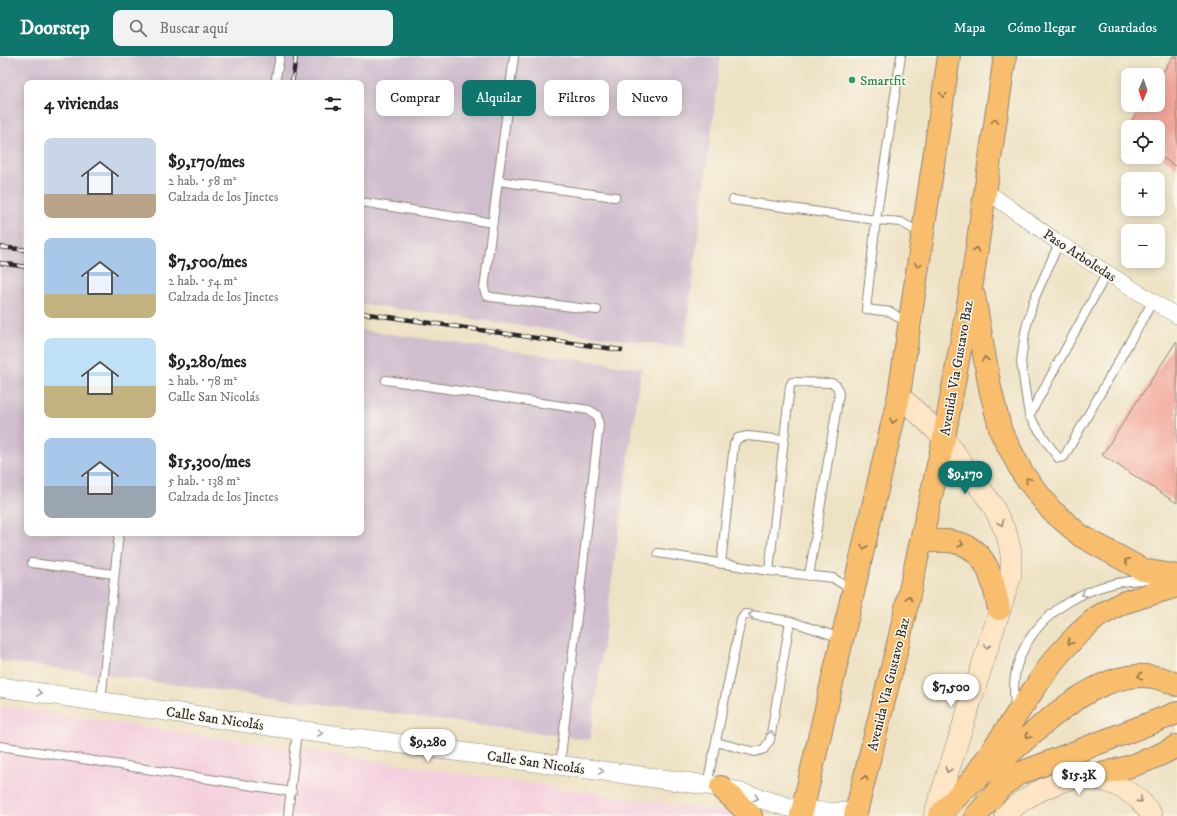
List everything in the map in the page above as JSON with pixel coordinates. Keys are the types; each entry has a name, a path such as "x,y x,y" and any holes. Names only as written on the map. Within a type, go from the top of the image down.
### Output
{"main road":[{"path":"801,814 899,395 949,56"},
{"name":"Avenida Via Gustavo Baz","path":"856,815 922,541 944,438 972,282 1005,56"},
{"path":"972,282 990,388 1001,432 1024,474 1051,510 1081,536 1143,570 1177,576"},
{"path":"899,395 944,438 993,506 1007,535 1011,554 1011,575 934,816"},
{"path":"922,541 953,542 968,546 980,554 988,566 999,609"},
{"path":"968,786 1053,661 1076,636 1097,617 1122,603 1177,586"},
{"path":"939,816 968,786 1006,756 1043,722 1078,697 1109,682 1129,677 1151,676 1168,680 1177,685"},
{"path":"976,816 1002,786 1018,774 1177,713"},
{"path":"1005,816 1014,805 1036,792 1066,781 1132,767 1159,757 1177,746"},
{"path":"1088,777 1114,784 1131,793 1146,806 1152,816"},
{"path":"714,786 751,816"}],"street":[{"name":"Paso Arboledas","path":"985,190 1059,243 1177,316"},
{"name":"Calle San Nicolás","path":"0,687 297,730 714,786 801,814 856,815"}],"lane":[{"path":"276,80 280,56"},
{"path":"514,56 484,289 486,294 491,297 597,310"},
{"path":"901,56 876,220 866,309 891,312 909,325"},
{"path":"498,181 615,197"},
{"path":"733,200 876,220 901,222 922,235"},
{"path":"364,202 493,223"},
{"path":"1059,243 1032,302 1025,332 1021,362 1029,416 1058,458 1064,457 1153,301"},
{"path":"1029,416 1107,273"},
{"path":"386,380 589,410 597,415 599,425 560,765"},
{"path":"769,571 792,382 832,383 837,386 839,394 809,576"},
{"path":"721,564 734,444 738,438 748,436 784,440"},
{"path":"101,701 119,536"},
{"path":"658,553 769,571 833,578 853,592"},
{"path":"32,563 114,574"},
{"path":"1015,715 1014,683 1017,665 1028,641 1046,618 1072,599 1101,586 1132,580 1177,580"},
{"path":"714,786 716,742 741,620 745,614 790,621 843,638"},
{"path":"716,742 755,752 764,749 770,740 790,621"},
{"path":"288,816 292,792 297,730"},
{"path":"0,746 292,792"}],"shaded area":[{"path":"0,56 721,56 684,348 364,304 364,80 24,80 24,536 364,536 364,330 641,368 590,740 0,661"},
{"path":"0,706 751,816 0,816"}],"building":[{"path":"1173,56 1177,56 1177,167 1165,159 1165,120 1132,120 1138,112 1165,112 1165,69"},
{"path":"1176,342 1177,343 1177,503 1102,455"}],"railway":[{"path":"292,80 296,56"},
{"path":"0,247 24,250"},
{"path":"0,263 24,267"},
{"path":"364,313 621,350"}],"place":[{"name":"Smartfit","path":"852,80"}]}
